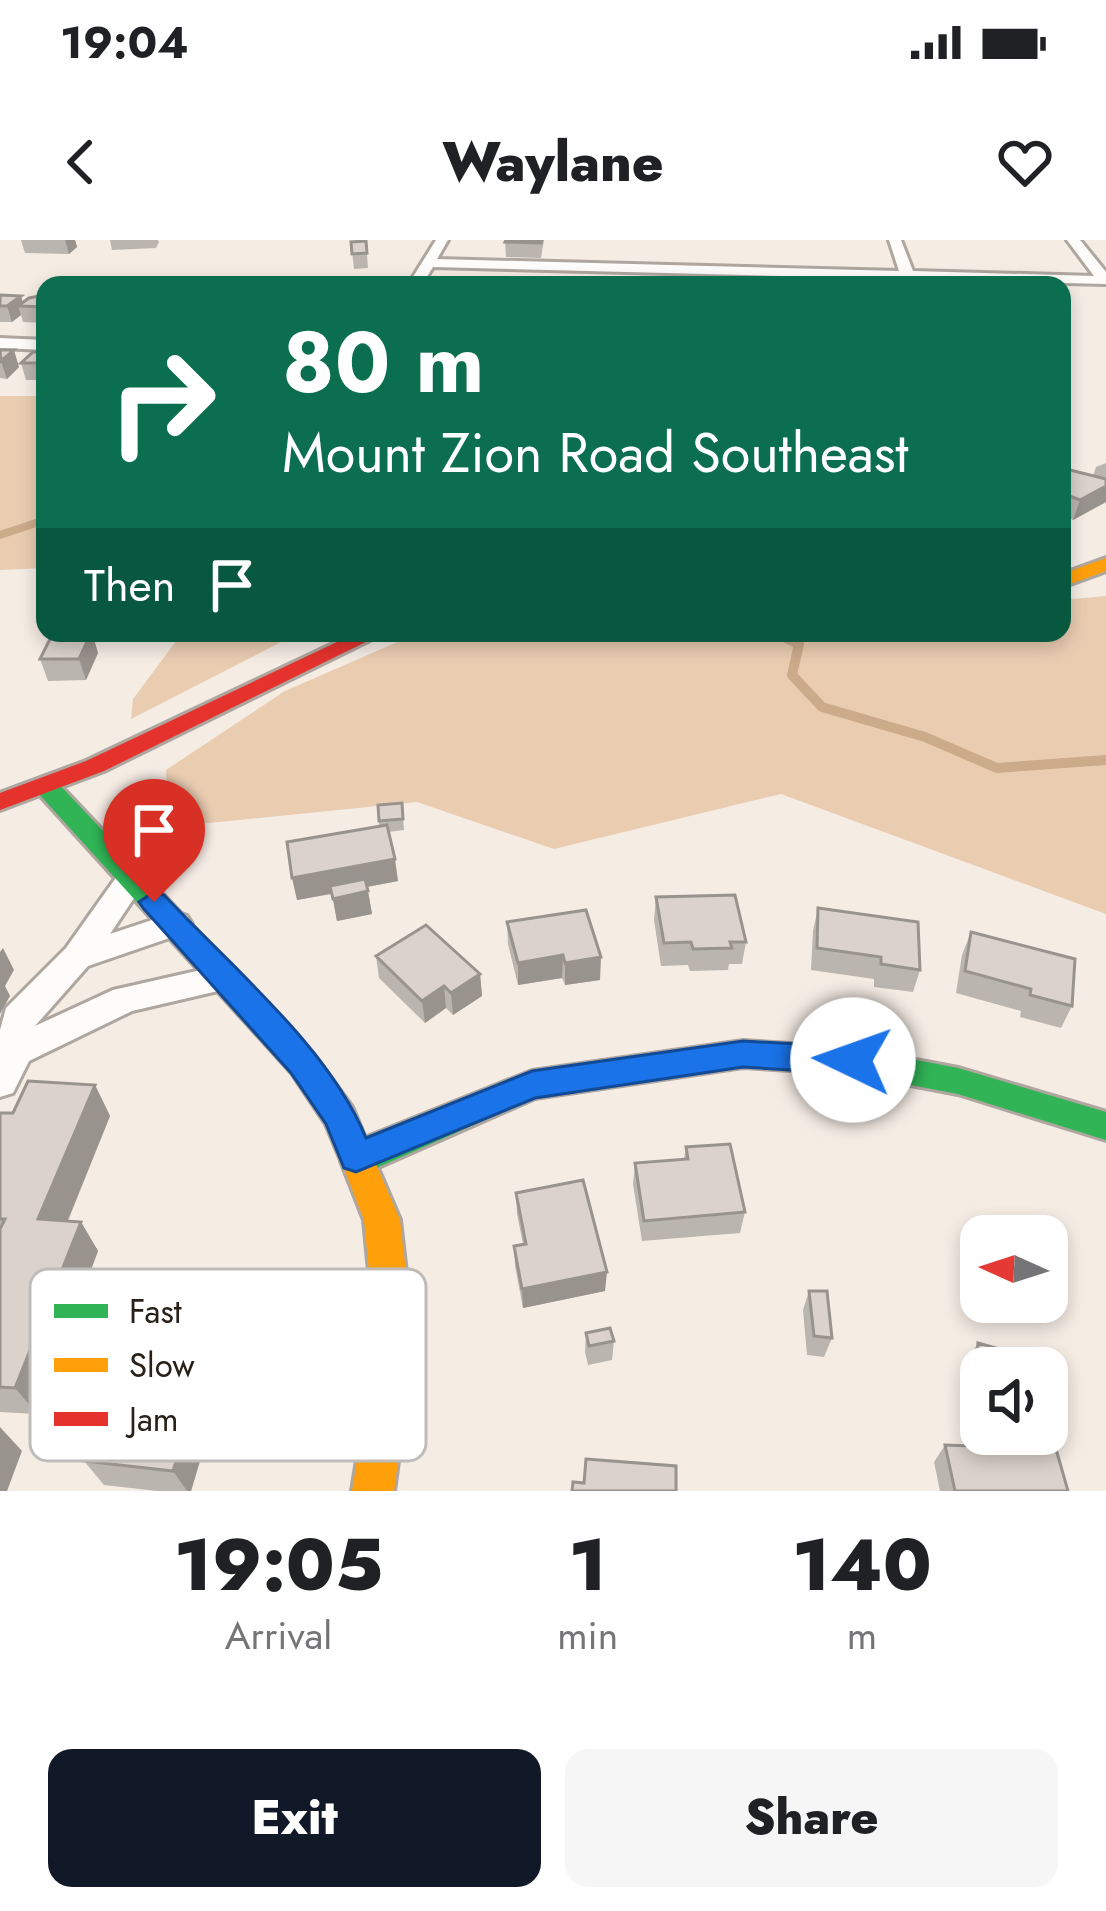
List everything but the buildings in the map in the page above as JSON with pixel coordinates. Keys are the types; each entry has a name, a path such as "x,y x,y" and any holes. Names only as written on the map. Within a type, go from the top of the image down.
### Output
{"street":[{"path":"422,276 442,240"},
{"path":"896,240 908,276"},
{"path":"1073,240 1106,280"},
{"path":"431,263 806,276"},
{"path":"598,276 599,268"},
{"path":"1071,280 1106,280"},
{"path":"0,343 36,345"},
{"path":"1071,578 1106,565"},
{"path":"0,802 47,787 351,642"},
{"path":"47,787 303,1064 340,1117 382,1220 387,1269"},
{"path":"8,1066 18,1018 77,957 131,880"},
{"path":"77,957 176,924"},
{"path":"8,1066 125,999 223,977"},
{"path":"356,1157 532,1085 743,1054 853,1060 958,1081 1106,1126"},
{"path":"373,1491 377,1461"}],"shaded area":[{"path":"0,396 36,396 36,568 0,570"},
{"path":"1106,596 1106,914 781,794 554,849 417,802 169,827 166,770 285,691 397,642 1071,642 1071,599"},
{"path":"175,642 281,642 131,719 133,699"}],"waterway":[{"path":"0,535 36,523"},
{"path":"795,642 799,644 792,675 822,707 925,737 997,768 1106,760"}],"traffic: fast":[{"path":"47,787 303,1064 340,1117 358,1161"},
{"path":"357,1157 532,1085 743,1054 853,1061 958,1081 1106,1126"}],"traffic: slow":[{"path":"1071,578 1106,564"},
{"path":"358,1161 382,1220 387,1269"},
{"path":"373,1491 377,1461"}],"traffic: jam":[{"path":"0,802 95,766 354,642"}],"route":[{"path":"154,902 303,1064 340,1117 356,1157 532,1085 743,1054 853,1060"}]}
